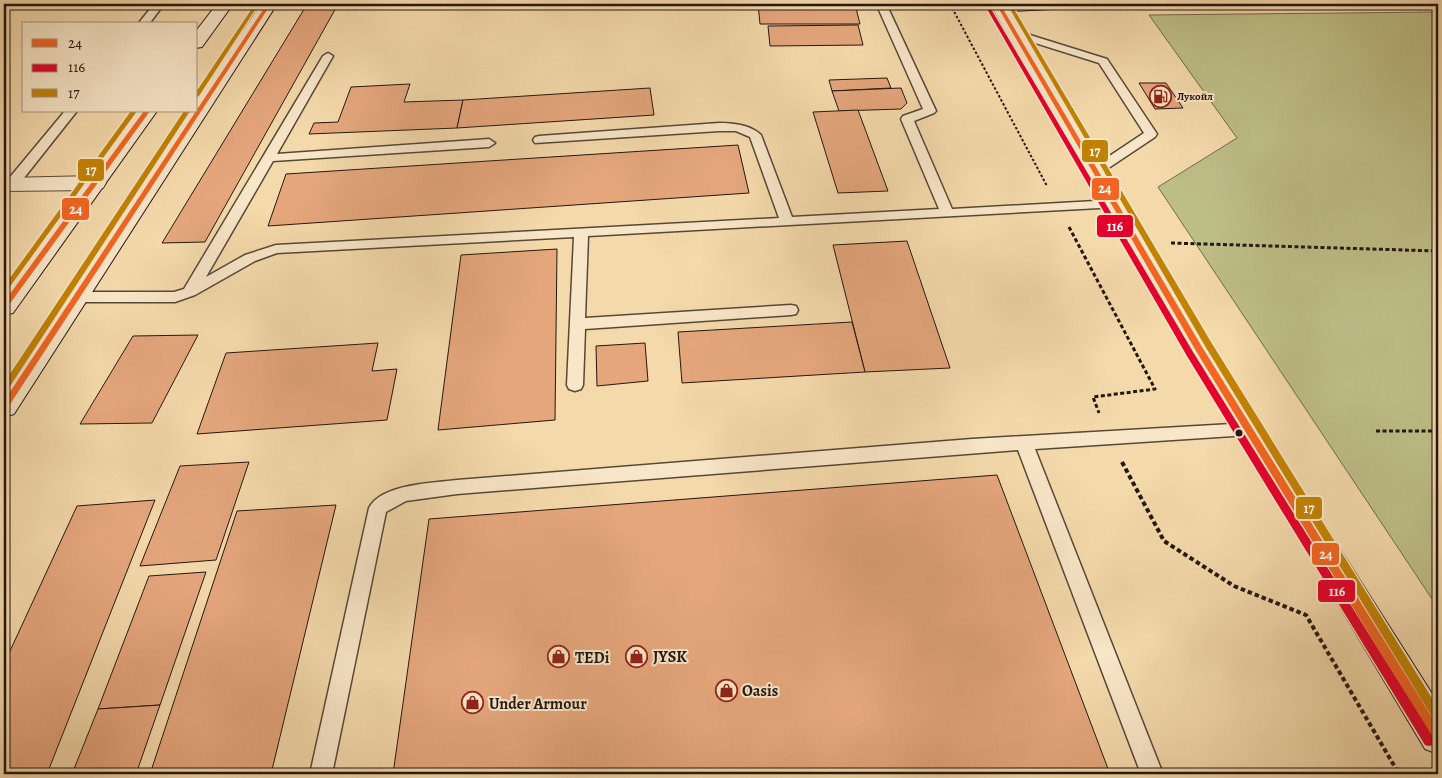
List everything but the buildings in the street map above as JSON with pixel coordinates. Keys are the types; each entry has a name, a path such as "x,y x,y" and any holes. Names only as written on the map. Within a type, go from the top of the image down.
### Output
{"main road":[{"path":"198,40 225,4"},
{"path":"198,112 269,4"},
{"path":"999,5 1051,4"},
{"path":"999,5 1113,204 1438,736"},
{"path":"4,307 146,112"},
{"path":"4,407 198,112"},
{"path":"7,185 94,183"}],"lane":[{"path":"145,22 159,4"},
{"path":"884,10 930,111 907,119 947,212"},
{"path":"1017,34 1103,60 1151,134 1094,172"},
{"path":"190,292 328,56"},
{"path":"7,185 70,112"},
{"path":"539,140 735,126 745,129 755,134 787,221"},
{"path":"268,158 489,143"},
{"path":"76,297 175,297 190,292 250,258 276,249 1113,204"},
{"path":"575,385 581,232"},
{"path":"577,324 791,310"},
{"path":"322,774 378,508 402,494 467,486 1024,443 1249,429"},
{"path":"1024,443 1152,774"}],"path":[{"path":"950,4 1155,389 1092,397 1109,438 1164,541 1234,586 1306,615 1399,774"},
{"path":"1136,242 1438,251"},
{"path":"1376,431 1438,431"}],"green space":[{"path":"1438,12 1438,608 1158,187 1237,138 1149,15"}],"transit line":[{"name":"17","path":"198,93 257,4"},
{"name":"24","path":"198,112 269,4"},
{"name":"24","path":"998,4 1199,349 1438,736"},
{"name":"17","path":"1009,4 1208,344 1438,717"},
{"name":"116","path":"989,9 1190,354 1429,741"},
{"name":"17","path":"4,290 133,112"},
{"name":"24","path":"4,307 146,112"},
{"name":"17","path":"4,389 186,112"},
{"name":"24","path":"4,407 198,112"}],"place":[{"name":"Лукойл","path":"1161,96"},
{"name":"JYSK","path":"637,656"},
{"name":"TEDi","path":"559,657"},
{"name":"Oasis","path":"726,690"},
{"name":"Under Armour","path":"473,703"}]}
